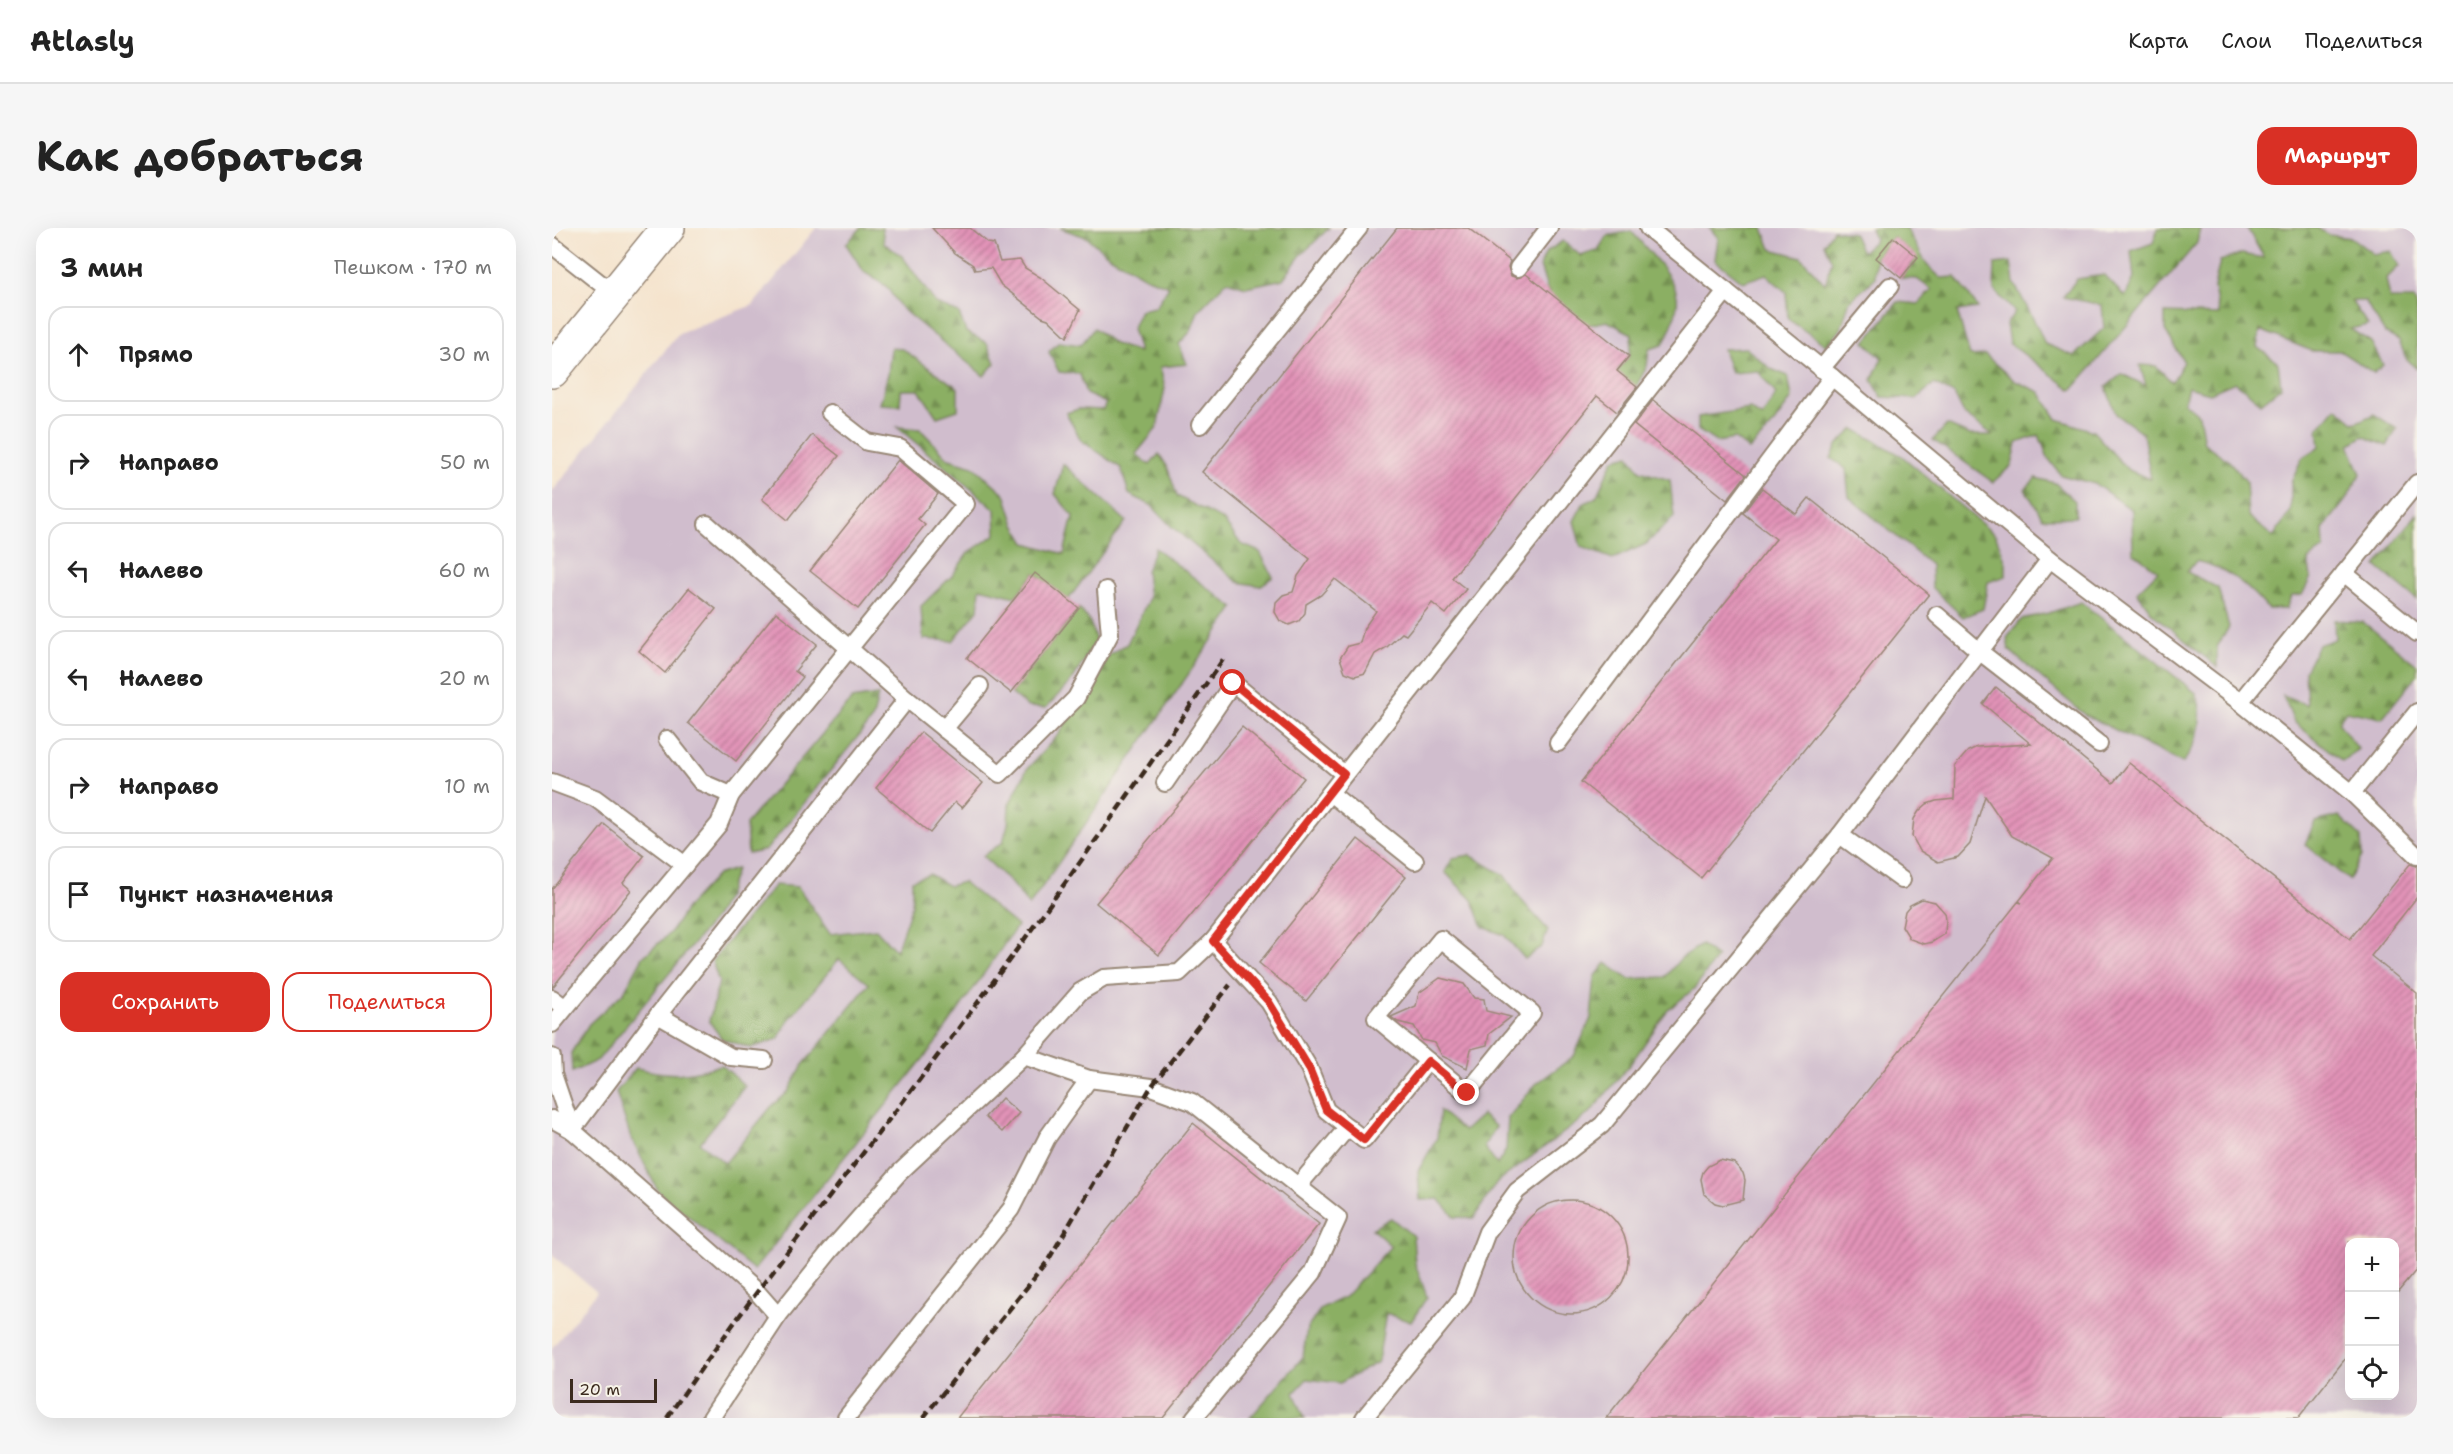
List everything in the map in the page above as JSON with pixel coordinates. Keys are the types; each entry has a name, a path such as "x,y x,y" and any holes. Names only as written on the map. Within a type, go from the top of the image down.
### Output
{"main road":[{"path":"552,371 668,228"}],"lane":[{"path":"1200,425 1359,228"},
{"path":"1518,268 1549,228"},
{"path":"1648,228 1827,373 2050,559 2240,702 2352,793 2417,856"},
{"path":"552,245 614,294"},
{"path":"1558,743 1890,286"},
{"path":"711,1418 778,1316 830,1251 899,1173 1024,1056 1080,992 1104,978 1179,973 1213,941 1726,291"},
{"path":"552,1024 558,1003 685,865 719,824 731,795 966,504 900,448 867,442 830,413"},
{"path":"2240,702 2417,483"},
{"path":"707,525 908,699 1000,774 1076,698 1110,634 1106,590"},
{"path":"1364,1418 1462,1298 1487,1232 1517,1191 1602,1125 1840,835 2050,559"},
{"path":"2344,573 2417,633"},
{"path":"1937,615 1979,651 2099,744"},
{"path":"1165,783 1233,683 1344,774"},
{"path":"944,729 980,686"},
{"path":"572,1130 658,1015 908,699"},
{"path":"2352,793 2417,712"},
{"path":"667,739 701,782 731,795"},
{"path":"552,782 596,798 685,865"},
{"path":"1330,793 1415,861"},
{"path":"1840,835 1902,880"},
{"path":"1441,939 1532,1013 1467,1093 1428,1061 1376,1018 1441,939"},
{"path":"1213,941 1269,1002 1309,1068 1326,1110 1364,1140 1428,1061"},
{"path":"658,1015 730,1057 764,1060"},
{"path":"1024,1056 1089,1079 1151,1087 1192,1102 1338,1218 1313,1273 1194,1418"},
{"path":"552,1057 554,1074 572,1130"},
{"path":"846,1418 1011,1209 1047,1138 1089,1079"},
{"path":"552,1119 572,1130 757,1292 778,1316"},
{"path":"1298,1186 1348,1127"}],"shaded area":[{"path":"816,228 2417,228 2417,1418 552,1418 552,1348 597,1292 552,1255 552,492 679,333 753,305"}],"green space":[{"path":"861,228 882,228 884,243 903,257 936,304 959,313 966,332 987,343 995,363 984,376 902,309 886,286 864,272 846,244"},
{"path":"1060,228 1329,228 1300,256 1283,279 1246,287 1227,281 1198,311 1191,331 1179,344 1187,364 1160,367 1165,388 1157,428 1136,454 1150,465 1159,454 1167,466 1177,496 1223,520 1241,544 1260,552 1273,577 1260,586 1238,582 1171,526 1151,505 1129,494 1121,468 1081,440 1066,413 1079,409 1103,410 1106,403 1086,394 1080,374 1059,372 1049,352 1059,342 1081,345 1094,328 1114,344 1139,352 1132,328 1140,310 1156,307 1169,286 1145,277 1108,255 1086,237"},
{"path":"1710,228 1763,228 1771,249 1801,257 1825,284 1832,261 1824,244 1833,230 1853,233 1862,252 1875,240 1871,228 1906,228 1927,265 1941,278 1956,277 1978,308 1957,311 1970,356 1985,355 2015,381 2040,392 2057,419 2093,431 2128,470 2151,479 2143,433 2116,414 2106,387 2122,374 2146,386 2140,365 2156,366 2172,382 2184,362 2165,330 2165,313 2219,315 2214,287 2220,261 2242,254 2264,258 2247,228 2317,228 2329,235 2352,238 2373,254 2391,251 2399,266 2386,279 2390,299 2414,299 2417,307 2417,369 2407,360 2399,341 2385,333 2365,301 2351,301 2368,325 2350,329 2371,342 2383,365 2374,373 2340,351 2312,351 2260,330 2257,347 2278,363 2281,387 2261,403 2235,382 2210,393 2188,387 2184,402 2199,415 2204,443 2229,461 2246,481 2248,516 2273,537 2291,511 2291,482 2302,458 2320,447 2318,429 2336,407 2355,423 2374,414 2397,429 2387,446 2363,436 2349,445 2361,474 2345,501 2323,529 2324,549 2308,560 2311,577 2302,595 2291,596 2286,609 2268,609 2252,592 2218,568 2196,561 2187,572 2218,588 2229,627 2217,647 2217,667 2153,614 2137,592 2158,571 2133,552 2132,510 2095,484 2061,475 2048,458 2039,435 2017,443 2012,465 1993,482 1933,440 1947,425 1970,435 1993,435 1964,414 1954,394 1934,384 1916,399 1882,397 1872,380 1882,358 1865,342 1898,302 1918,304 1932,290 1917,279 1901,278 1917,257 1893,237 1876,257 1875,278 1849,302 1841,329 1827,346 1788,319 1786,292 1766,274 1743,282 1715,260 1718,238"},
{"path":"2158,228 2200,228 2197,243 2072,390 2009,343 2006,324 2015,312 1994,290 1995,264 2011,262 2014,283 2045,344 2074,356 2104,328 2102,305 2063,297 2077,279 2104,275 2125,297 2134,278 2131,251 2153,243"},
{"path":"1631,231 1665,271 1677,296 1673,321 1663,345 1649,349 1647,366 1636,387 1617,371 1629,356 1632,334 1607,321 1589,325 1548,292 1540,266 1546,252 1563,241 1581,256 1598,250 1607,236"},
{"path":"891,348 902,349 958,388 958,410 937,417 919,390 901,390 900,405 880,404 888,374"},
{"path":"1746,348 1771,369 1788,376 1792,398 1771,427 1749,450 1735,439 1716,442 1698,430 1698,417 1750,409 1762,417 1776,394 1758,371 1731,373 1723,349"},
{"path":"897,427 920,429 949,459 973,466 1005,494 1015,525 1026,543 1064,554 1073,516 1055,494 1063,464 1126,521 1068,600 1035,573 1015,597 980,588 978,610 953,641 923,639 921,606 952,576 968,553 996,534 995,509"},
{"path":"1854,429 1902,456 1996,536 2006,563 2006,576 1988,582 1983,609 1963,617 1932,588 1931,565 1849,497 1846,469 1831,458 1838,444"},
{"path":"1629,455 1640,471 1670,480 1674,517 1646,544 1613,559 1581,547 1574,521 1583,504 1596,497 1614,459"},
{"path":"2036,478 2055,483 2075,501 2075,517 2043,518 2025,489"},
{"path":"2417,514 2417,600 2376,566"},
{"path":"1155,548 1234,608 1029,906 1010,882 983,856 1003,842 1008,824 1009,805 1027,769 1059,734 1109,655 1127,644 1149,598 1146,571"},
{"path":"2081,602 2196,693 2200,712 2199,730 2193,747 2183,763 2085,715 2009,650 2007,638 2022,619"},
{"path":"1079,608 1090,622 1096,641 1073,679 1046,708 1028,707 1011,693"},
{"path":"2334,620 2363,622 2417,665 2417,675 2382,718 2346,711 2338,722 2358,749 2342,761 2294,722 2283,696 2307,705 2305,671 2318,645 2335,639"},
{"path":"878,695 873,718 766,850 748,854 746,824 852,699"},
{"path":"2339,816 2361,837 2362,856 2349,880 2305,844 2315,822"},
{"path":"1470,855 1504,875 1523,902 1548,930 1542,946 1525,959 1504,935 1483,927 1473,901 1445,872 1453,858"},
{"path":"736,869 726,899 713,920 598,1060 572,1072 571,1053 589,1024 624,992 643,957 670,933 688,906 717,875"},
{"path":"929,874 949,886 963,882 1017,926 935,1044 754,1270 658,1191 630,1135 616,1092 636,1068 679,1074 722,1065 745,1086 700,1143 725,1163 771,1107 788,1092 803,1065 869,984 839,959 788,1021 778,1039 751,1048 722,1039 709,1021 719,982 712,961 775,885 798,887 830,934 876,929 896,951 912,905 912,880"},
{"path":"1701,945 1717,957 1695,988 1668,1010 1631,1063 1590,1113 1496,1183 1474,1218 1455,1217 1439,1199 1420,1200 1418,1171 1437,1138 1440,1111 1464,1131 1482,1115 1496,1127 1484,1147 1497,1165 1506,1150 1508,1118 1536,1084 1574,1056 1591,1018 1595,977 1606,963 1629,979 1665,977 1681,958"},
{"path":"1391,1218 1413,1236 1415,1263 1427,1297 1411,1322 1386,1313 1378,1362 1340,1383 1307,1379 1294,1393 1305,1418 1250,1418 1303,1357 1307,1329 1321,1308 1345,1297 1391,1246 1372,1229"}],"building":[{"path":"932,228 970,228 988,243 994,244 1000,262 1020,260 1025,268 1040,277 1080,310 1067,337 1048,319 1042,317 1001,285 991,268 975,270 973,265 955,253"},
{"path":"1397,228 1468,228 1510,261 1508,267 1511,276 1517,278 1526,274 1629,356 1617,371 1637,387 1617,412 1597,396 1452,578 1466,589 1446,614 1432,603 1406,635 1402,633 1387,647 1375,654 1365,673 1355,676 1345,672 1340,658 1348,646 1360,643 1364,628 1376,611 1335,579 1321,595 1306,604 1305,613 1299,621 1289,625 1280,621 1275,612 1276,602 1283,595 1293,592 1298,576 1310,559 1202,472"},
{"path":"1893,237 1918,257 1901,278 1876,258"},
{"path":"1653,400 1746,475 1727,500 1634,425"},
{"path":"812,435 839,456 788,520 762,499"},
{"path":"898,460 938,494 918,519 925,525 858,609 810,571"},
{"path":"1762,488 1796,514 1809,498 1929,594 1701,878 1581,782 1776,539 1743,513"},
{"path":"1035,573 1079,608 1011,693 967,658"},
{"path":"689,588 716,609 665,673 639,651"},
{"path":"776,612 817,644 795,671 803,677 736,761 688,723"},
{"path":"1996,687 2113,783 2129,763 2350,939 2410,864 2417,866 2417,897 2371,956 2417,993 2417,1269 2399,1291 2399,1238 2345,1238 2345,1359 2298,1418 1606,1418 2018,902 2022,903 2019,901 2053,858 2012,836 1985,796 1970,844 1958,857 1938,862 1920,851 1912,836 1914,819 1919,811 1927,804 1954,799 1955,766 1968,751 1977,747 2031,744 1983,704"},
{"path":"1242,727 1304,778 1159,955 1096,903"},
{"path":"921,732 983,783 962,808 955,802 930,833 876,788"},
{"path":"604,824 644,856 623,883 631,890 552,988 552,889"},
{"path":"1358,839 1406,877 1306,1001 1259,963"},
{"path":"1922,899 1935,902 1945,913 1946,920 1945,934 1924,944 1910,939 1902,926 1905,911 1910,905"},
{"path":"1440,978 1464,984 1474,998 1484,999 1486,1011 1511,1017 1489,1034 1487,1045 1471,1049 1467,1068 1442,1056 1435,1043 1422,1040 1414,1026 1398,1022 1391,1017 1416,1006 1419,993"},
{"path":"1002,1098 1019,1113 1002,1132 985,1117"},
{"path":"1193,1123 1319,1224 1163,1418 957,1418"},
{"path":"1720,1160 1734,1163 1743,1173 1745,1180 1743,1200 1723,1205 1715,1203 1704,1194 1701,1179 1703,1172 1708,1166"},
{"path":"1571,1200 1593,1205 1611,1217 1623,1235 1628,1257 1623,1279 1611,1297 1593,1309 1571,1314 1549,1309 1531,1297 1519,1279 1514,1257 1519,1235 1531,1217 1549,1205"}],"railway":[{"path":"667,1418 768,1278 1014,953 1224,658"},
{"path":"923,1418 1047,1262 1151,1087 1230,985"}],"route":[{"path":"1233,683 1344,774 1213,941 1269,1002 1309,1068 1326,1110 1364,1140 1428,1061 1467,1093"}]}
